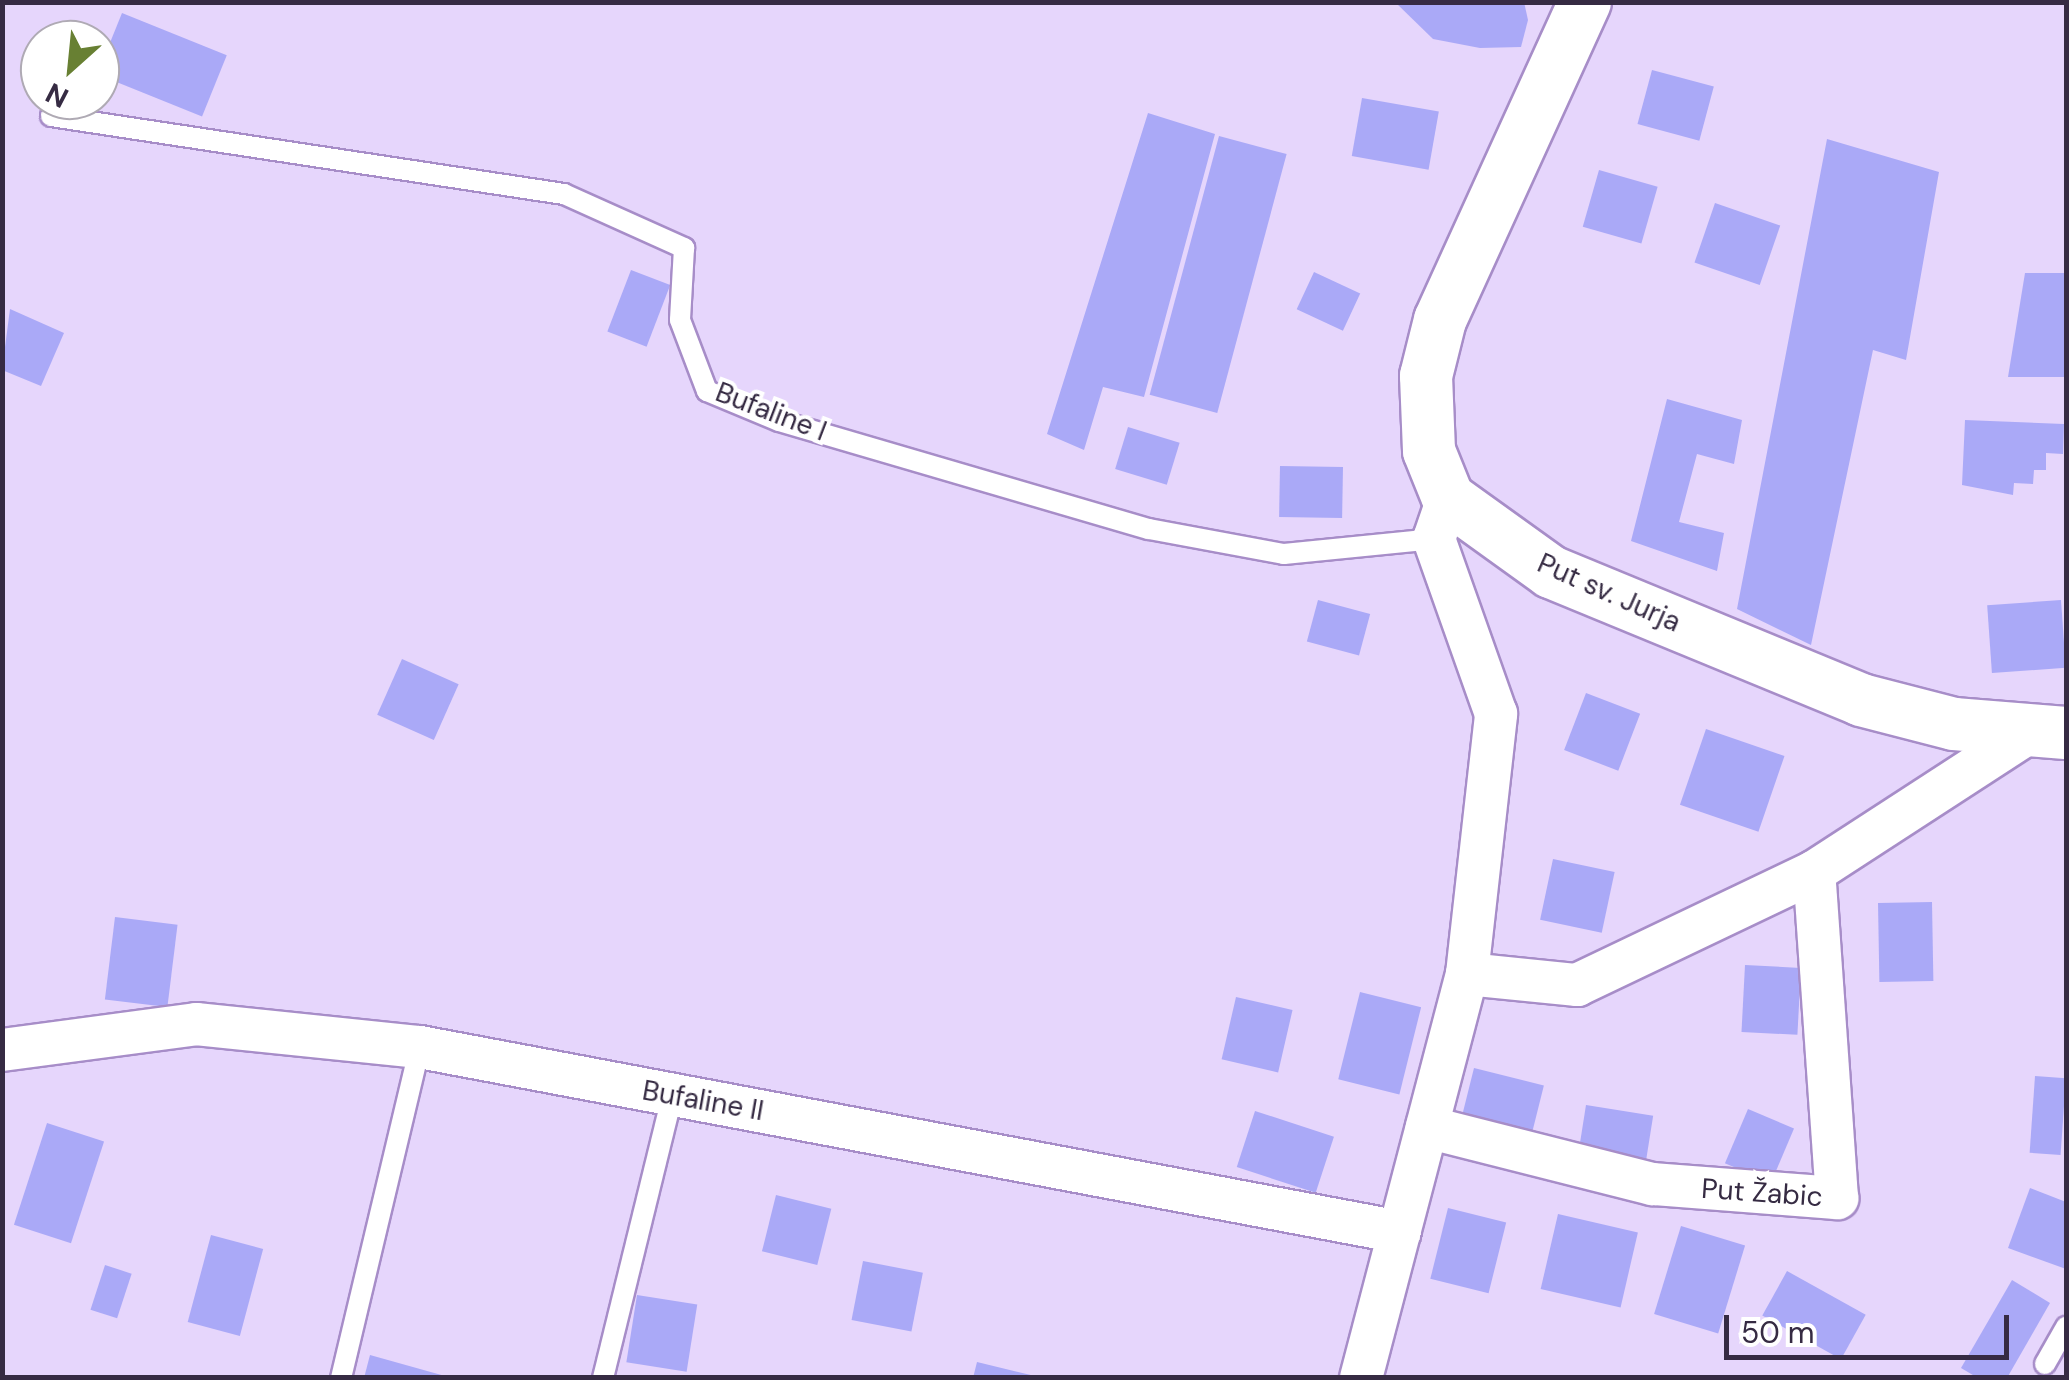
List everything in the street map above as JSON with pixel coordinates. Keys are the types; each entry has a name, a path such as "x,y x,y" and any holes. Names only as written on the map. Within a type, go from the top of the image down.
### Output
{"street":[{"path":"1361,1378 1467,974 1496,714 1441,519 1429,451 1426,376 1440,320 1585,2"},
{"name":"Put sv. Jurja","path":"1441,519 1551,572 1860,700 2047,733"},
{"path":"1467,974 1577,986 1814,872 2047,733"},
{"name":"Put Žabic","path":"1427,1127 1653,1184 1837,1198 1814,872"},
{"name":"Bufaline II","path":"2,1050 196,1024 420,1047 1400,1232"}],"lane":[{"name":"Bufaline I","path":"76,120 580,201 684,248 680,320 706,392 780,422 1148,529 1284,554 1441,519"},
{"path":"341,1378 420,1047"},
{"path":"603,1378 672,1097"},
{"path":"2045,1364 2066,1327"}],"building":[{"path":"1395,2 1524,2 1528,20 1521,47 1480,48 1433,39"},
{"path":"122,13 227,55 202,117 120,83 119,20"},
{"path":"1652,70 1714,87 1699,141 1638,124"},
{"path":"1362,98 1439,112 1429,170 1352,156"},
{"path":"1148,113 1215,134 1144,397 1103,387 1084,450 1047,434"},
{"path":"1219,136 1287,154 1217,413 1150,395"},
{"path":"1827,139 1939,172 1906,360 1873,350 1811,645 1737,609"},
{"path":"1599,170 1658,187 1641,244 1583,227"},
{"path":"1715,203 1780,225 1760,285 1694,263"},
{"path":"631,270 670,285 647,347 607,332"},
{"path":"1314,272 1360,294 1343,331 1297,309"},
{"path":"2025,273 2066,273 2066,377 2008,377"},
{"path":"10,309 64,333 41,386 2,370"},
{"path":"1667,399 1742,420 1734,464 1697,454 1679,522 1724,533 1717,571 1631,541"},
{"path":"1965,420 2064,424 2063,454 2046,453 2046,470 2034,470 2033,484 2014,483 2013,495 1962,485"},
{"path":"1128,427 1180,443 1167,485 1115,469"},
{"path":"1280,466 1343,467 1342,518 1279,517"},
{"path":"1318,600 1370,614 1359,656 1307,642"},
{"path":"2061,600 2066,668 1992,673 1987,605"},
{"path":"402,659 459,684 434,740 377,715"},
{"path":"1586,693 1640,714 1618,771 1564,750"},
{"path":"1706,729 1784,756 1758,832 1680,805"},
{"path":"1553,859 1615,872 1602,933 1540,920"},
{"path":"1932,902 1933,981 1879,982 1878,903"},
{"path":"115,917 178,925 167,1007 105,999"},
{"path":"1745,965 1801,968 1797,1035 1741,1032"},
{"path":"1360,992 1421,1007 1399,1095 1338,1079"},
{"path":"1236,997 1293,1010 1278,1072 1222,1059"},
{"path":"1474,1068 1544,1085 1531,1136 1461,1118"},
{"path":"2035,1076 2066,1078 2061,1155 2030,1153"},
{"path":"1586,1105 1653,1116 1646,1161 1579,1150"},
{"path":"1748,1109 1794,1129 1771,1183 1725,1163"},
{"path":"1255,1111 1334,1137 1316,1193 1237,1167"},
{"path":"47,1123 104,1142 71,1243 14,1225"},
{"path":"2030,1188 2066,1202 2066,1269 2008,1248"},
{"path":"776,1195 831,1209 817,1265 762,1251"},
{"path":"1448,1208 1506,1223 1489,1293 1430,1279"},
{"path":"1558,1214 1638,1232 1621,1307 1541,1289"},
{"path":"1681,1226 1745,1246 1718,1334 1654,1314"},
{"path":"211,1235 263,1249 240,1336 188,1322"},
{"path":"863,1261 923,1273 911,1332 852,1320"},
{"path":"105,1265 132,1274 117,1318 90,1310"},
{"path":"1787,1271 1866,1315 1841,1359 1762,1316"},
{"path":"2012,1280 2050,1303 2007,1378 1978,1378 1961,1368"},
{"path":"637,1295 697,1305 687,1372 626,1362"},
{"path":"370,1355 445,1376 445,1378 364,1378"},
{"path":"977,1362 1035,1376 1035,1378 973,1378"}]}
